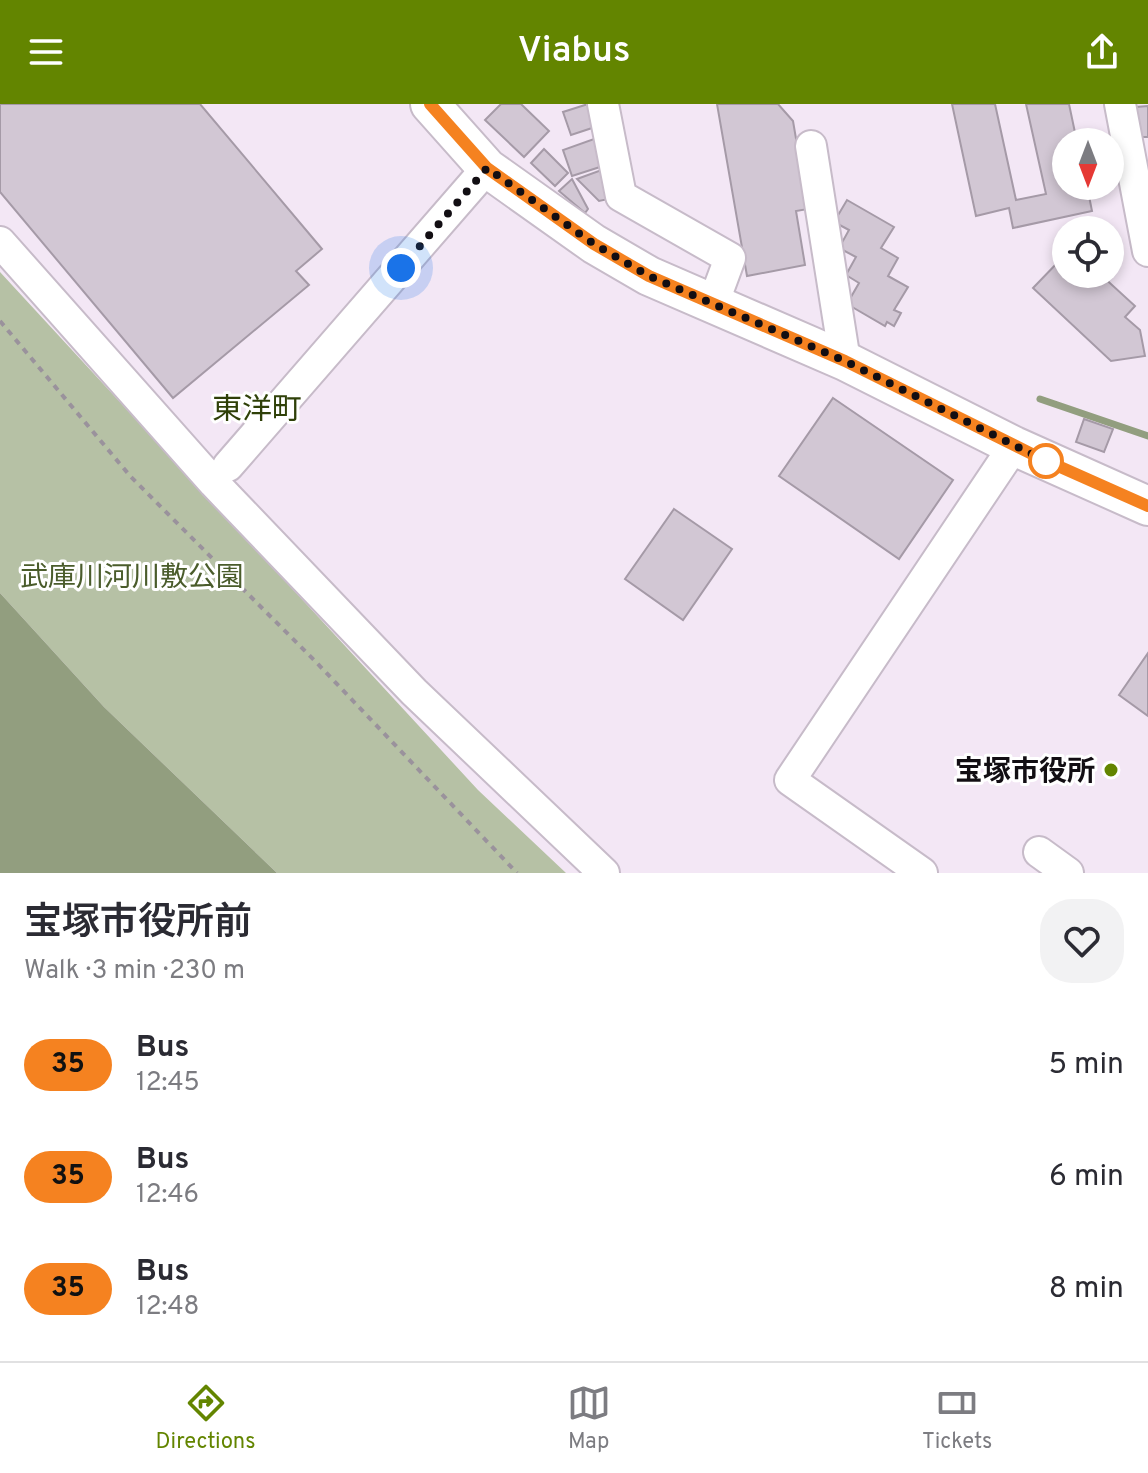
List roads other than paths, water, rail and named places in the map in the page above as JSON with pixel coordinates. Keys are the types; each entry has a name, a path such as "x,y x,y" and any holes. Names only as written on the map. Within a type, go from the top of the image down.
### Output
{"main road":[{"path":"430,104 487,168 594,244 649,276 845,361 1014,446 1148,506"}],"street":[{"path":"603,104 621,196 730,258 713,304"},
{"path":"1120,104 1148,251"},
{"path":"811,146 845,361"},
{"path":"228,466 487,168"},
{"path":"0,242 214,483 414,692 604,873"},
{"path":"922,873 790,780 1014,446"},
{"path":"1039,852 1068,873"}],"waterway":[{"path":"1040,399 1148,436"}],"place":[{"name":"宝塚市役所","path":"1111,770"}],"district":[{"name":"東洋町","path":"257,409"}],"park label":[{"name":"武庫川河川敷公園","path":"132,576"}]}
